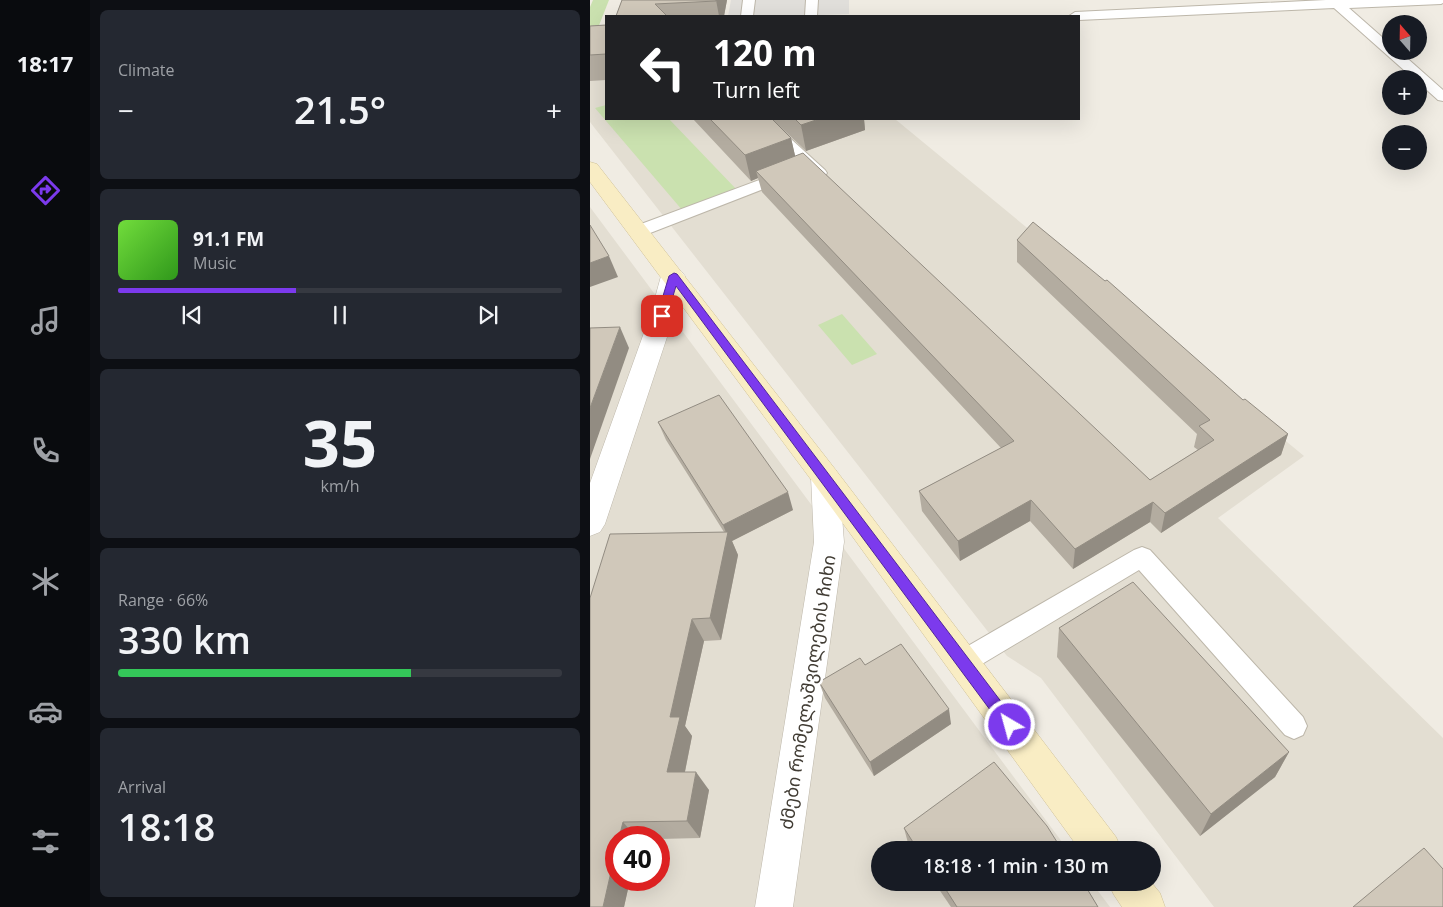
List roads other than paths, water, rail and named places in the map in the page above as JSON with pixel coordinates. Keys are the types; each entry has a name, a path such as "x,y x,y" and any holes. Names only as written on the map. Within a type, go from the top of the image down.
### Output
{"street":[{"path":"590,168 825,476 1096,841"},
{"path":"590,524 674,276"},
{"name":"ძმები რომელაშვილების ჩიხი","path":"774,907 830,542 825,476"},
{"path":"1134,891 1146,907"}],"lane":[{"path":"747,15 749,0"},
{"path":"811,15 812,0"},
{"path":"1080,16 1334,2 1441,0"},
{"path":"1334,2 1443,97"},
{"path":"763,120 832,186"},
{"path":"639,231 811,166"},
{"path":"963,662 1142,557 1294,726"}]}
